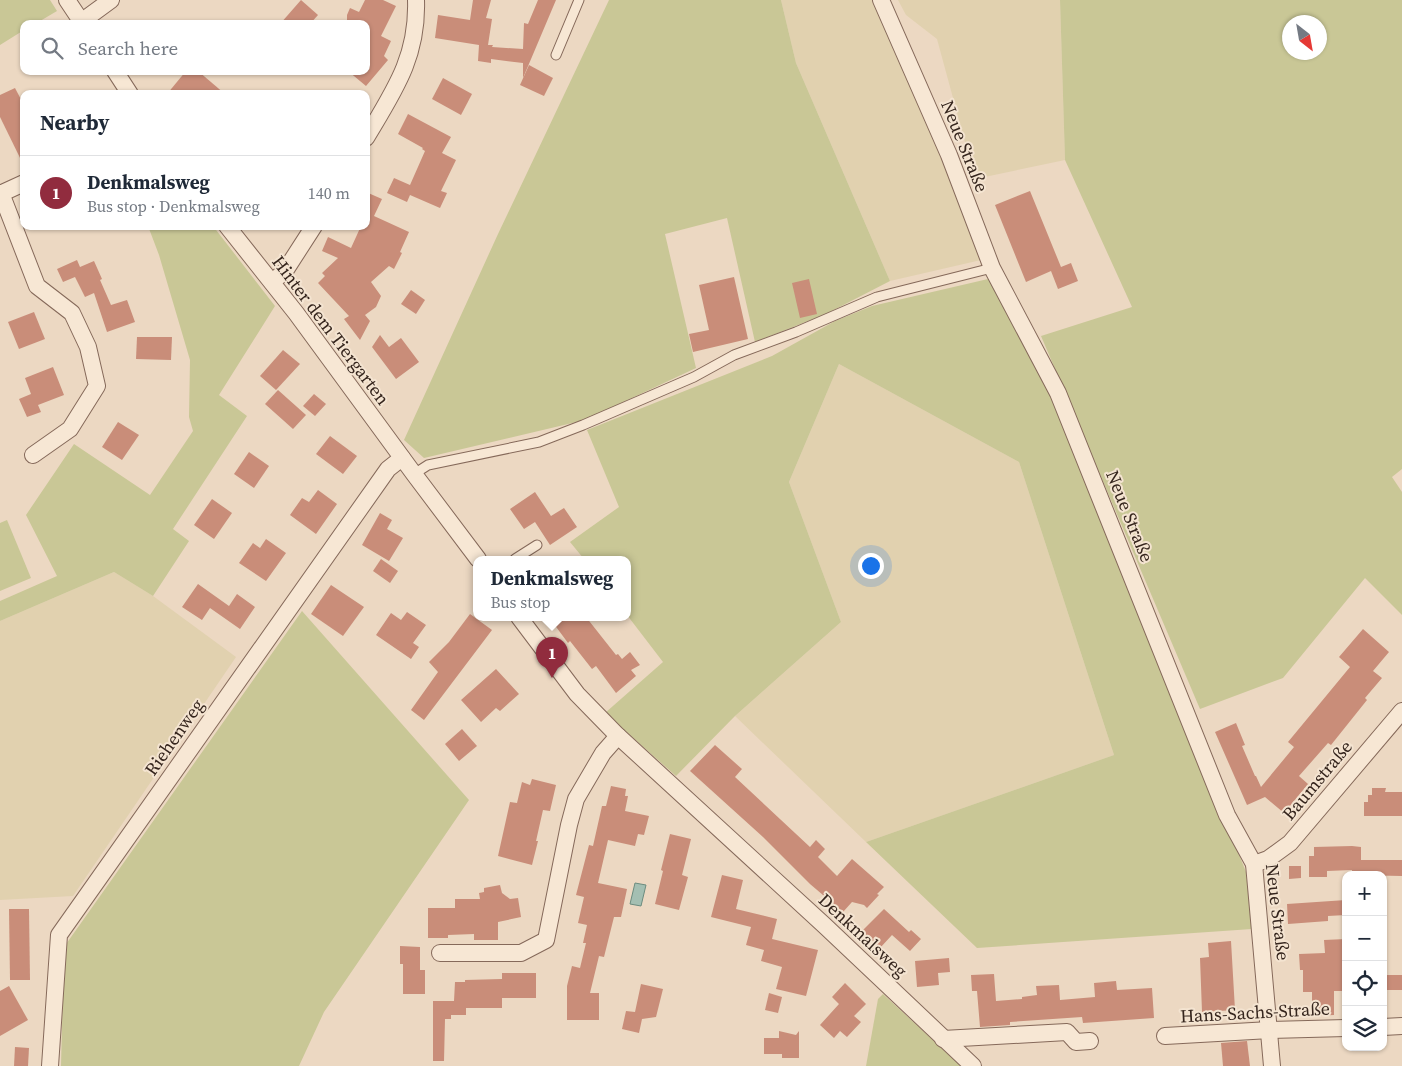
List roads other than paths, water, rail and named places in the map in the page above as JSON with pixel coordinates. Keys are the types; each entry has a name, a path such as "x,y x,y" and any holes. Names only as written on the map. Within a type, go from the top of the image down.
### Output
{"street":[{"path":"68,0 80,20"},
{"path":"86,20 111,0"},
{"path":"370,131 400,81 412,49 416,0"},
{"name":"Neue Straße","path":"881,0 949,155 992,268 1058,393 1227,815 1254,864 1272,1066"},
{"path":"118,75 127,90"},
{"path":"20,185 1,194 37,286 72,313 88,347 97,386 70,429 33,455"},
{"name":"Hinter dem Tiergarten","path":"230,230 272,282 402,458"},
{"path":"272,282 285,271 311,230"},
{"path":"402,458 476,556"},
{"name":"Riehenweg","path":"50,1066 59,935 388,469 402,458"},
{"name":"Denkmalsweg","path":"522,621 576,694 618,736 974,1066"},
{"name":"Baumstraße","path":"1254,864 1268,859 1290,843 1402,711"},
{"path":"440,953 521,953 546,940 569,825 576,800 603,754 618,736"},
{"path":"1387,1027 1402,1026"},
{"name":"Hans-Sachs-Straße","path":"1165,1036 1342,1028"},
{"path":"943,1039 1067,1032 1076,1042 1090,1041"}],"lane":[{"path":"556,55 579,0"},
{"path":"414,474 428,465 539,442 694,377 734,355 796,332 877,297 992,268"},
{"path":"520,556 537,545"}],"place":[{"name":"Denkmalsweg","path":"552,678"}]}
